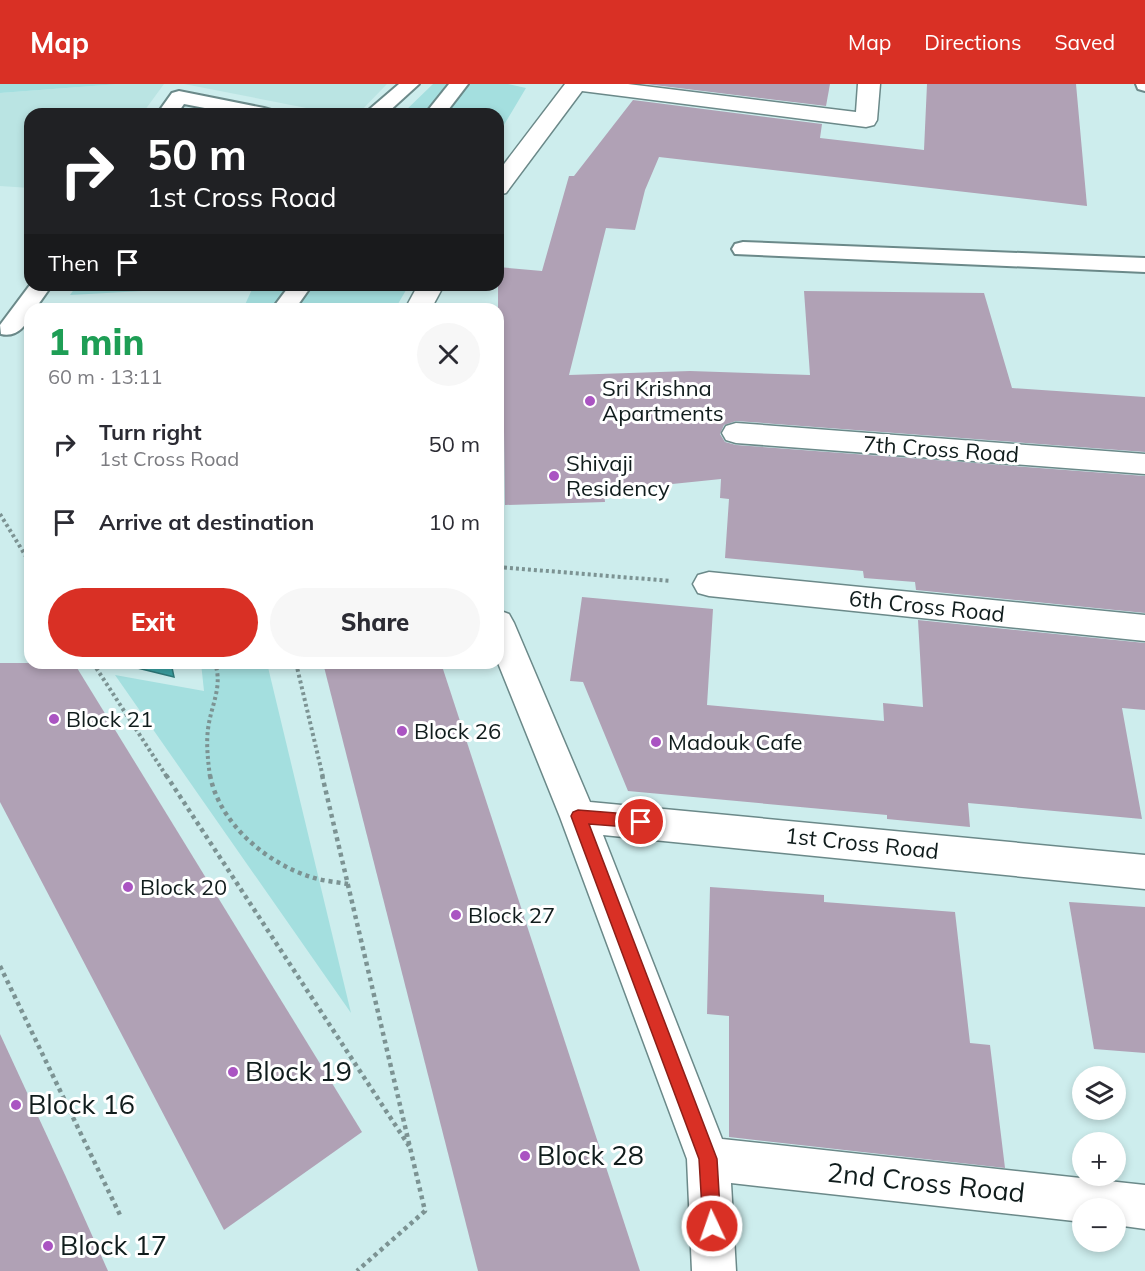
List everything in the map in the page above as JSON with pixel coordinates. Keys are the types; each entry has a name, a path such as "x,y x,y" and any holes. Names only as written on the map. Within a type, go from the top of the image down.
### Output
{"street":[{"path":"504,180 576,84 866,120 869,84"},
{"name":"7th Cross Road","path":"736,433 1145,464"},
{"name":"6th Cross Road","path":"709,584 1145,628"},
{"path":"504,637 578,816 708,1159 714,1271"},
{"name":"1st Cross Road","path":"578,816 1145,872"},
{"name":"2nd Cross Road","path":"708,1159 1145,1207"}],"lane":[{"path":"381,108 410,84"},
{"path":"440,108 459,84"},
{"path":"171,108 179,97 234,108"},
{"path":"743,249 1145,265"},
{"path":"9,329 24,308"}],"path":[{"path":"0,514 24,553"},
{"path":"504,567 709,584"},
{"path":"97,669 411,1150"},
{"path":"218,669 220,684 208,728 206,758 212,788 227,817 248,842 276,862 309,877 348,884"},
{"path":"297,669 425,1211 357,1271"},
{"path":"0,966 120,1215"}],"shaded area":[{"path":"0,84 119,84 0,93"},
{"path":"119,84 164,84 146,108 24,108 24,188 0,186 0,93"},
{"path":"184,84 387,84 364,108 306,108"},
{"path":"433,84 508,84 526,88 504,125 504,108 408,108"},
{"path":"73,291 143,291 70,295"},
{"path":"251,291 406,291 398,303 246,303"},
{"path":"141,669 172,669 174,677"},
{"path":"202,669 268,669 351,1013 115,675 204,691"}],"building":[{"path":"646,84 830,84 826,106"},
{"path":"927,84 1076,84 1087,206 659,157 645,190 635,230 606,228 569,375 690,371 810,375 804,291 984,293 1012,388 1145,397 1145,452 736,421 724,425 720,434 725,442 736,445 1145,476 1145,613 916,590 915,582 864,578 863,571 725,558 729,499 720,498 721,479 604,491 605,502 505,505 504,303 498,303 498,291 504,291 504,268 542,271 569,176 574,176 633,100 822,124 820,138 924,150"},
{"path":"582,597 713,609 707,705 884,721 883,703 923,707 918,620 1145,643 1145,710 1122,708 1142,819 968,803 970,827 887,819 887,815 628,791 583,682 570,681"},
{"path":"0,663 24,663 24,669 78,669 362,1132 224,1230 0,802"},
{"path":"325,669 443,669 640,1271 478,1271"},
{"path":"710,887 824,895 824,902 955,912 970,1043 990,1045 1005,1168 729,1137 729,1016 707,1014"},
{"path":"1069,902 1145,907 1145,1053 1094,1049"},
{"path":"0,1034 66,1177 108,1271 0,1271"}],"place":[{"name":"Sri Krishna Apartments","path":"590,401"},
{"name":"Shivaji Residency","path":"554,476"},
{"name":"Block 21","path":"54,719"},
{"name":"Block 26","path":"402,731"},
{"name":"Madouk Cafe","path":"656,742"},
{"name":"Block 20","path":"128,887"},
{"name":"Block 27","path":"456,915"},
{"name":"Block 19","path":"233,1072"},
{"name":"Block 16","path":"16,1105"},
{"name":"Block 28","path":"525,1156"},
{"name":"Block 17","path":"48,1246"}],"route":[{"path":"641,822 578,816 708,1159 712,1226"}]}
